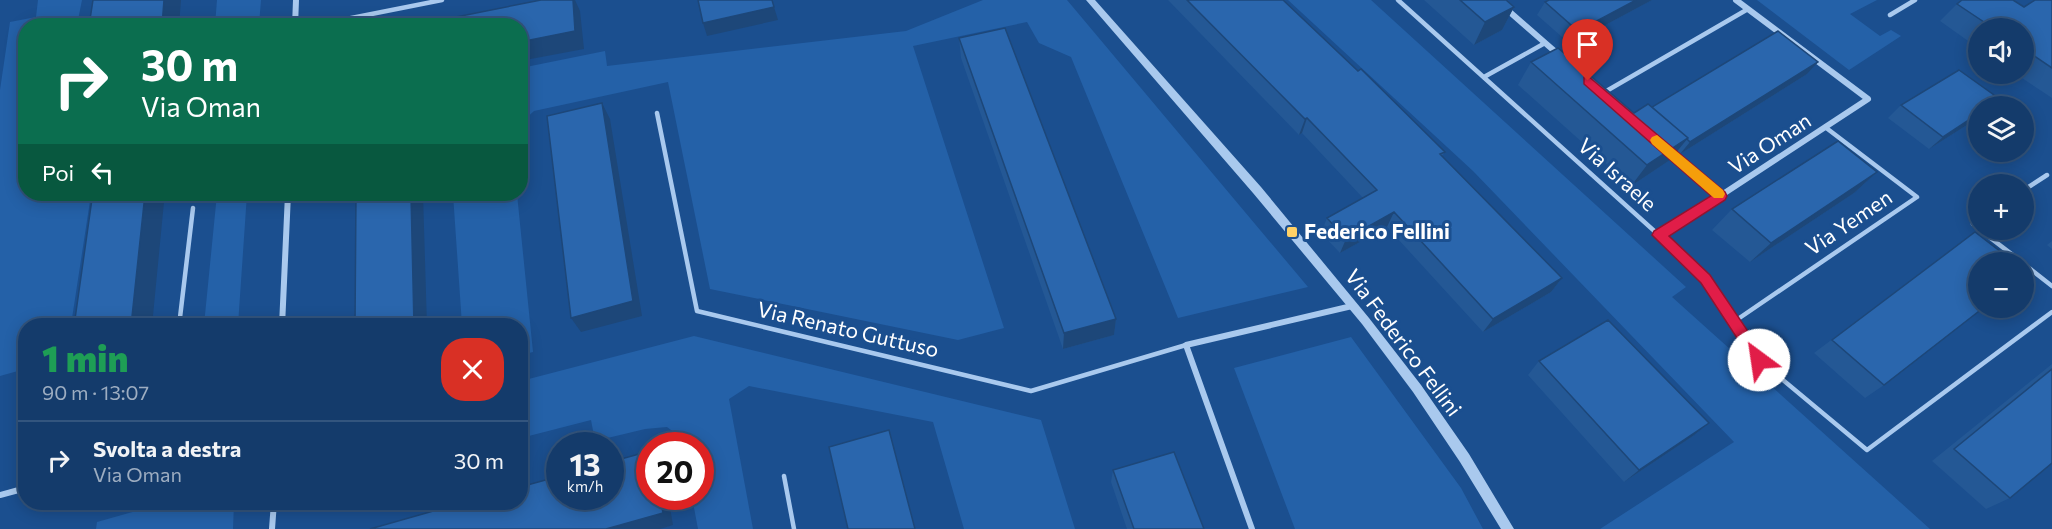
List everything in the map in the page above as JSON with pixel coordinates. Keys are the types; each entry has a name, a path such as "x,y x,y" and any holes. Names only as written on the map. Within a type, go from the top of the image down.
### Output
{"street":[{"path":"295,18 296,0"},
{"name":"Via Federico Fellini","path":"1090,0 1292,232 1416,386 1482,484 1508,529"},
{"path":"1496,0 1505,4 1562,57"},
{"path":"1736,0 1748,9"},
{"name":"Via Oman","path":"1720,196 1868,99 1748,9"},
{"path":"1595,86 1611,101"},
{"path":"1662,145 1720,196"},
{"path":"282,318 288,201"},
{"path":"1252,529 1186,345 1352,306"},
{"path":"0,495 18,490"},
{"path":"272,529 273,510"}],"lane":[{"path":"351,18 442,0"},
{"name":"Via Israele","path":"1398,0 1706,279 1759,360 1868,450 2052,312"},
{"path":"1890,15 1915,0"},
{"path":"1603,93 1748,9"},
{"path":"1484,76 1545,43"},
{"name":"Via Renato Guttuso","path":"657,113 697,311 1031,391 1186,345"},
{"name":"Via Yemen","path":"1735,321 1917,197 1825,127"},
{"path":"2034,183 2047,175"},
{"name":"Via Oman","path":"1659,235 1720,196"},
{"path":"181,318 193,208"},
{"path":"1993,240 2009,252"},
{"path":"2034,272 2052,286"},
{"path":"784,476 794,529"}],"shaded area":[{"path":"38,0 82,0 78,18 31,18 36,17"},
{"path":"217,0 261,0 260,18 216,18"},
{"path":"983,0 1067,0 1308,287 1178,318 1071,57 1039,43 1027,22 913,46 1004,328 958,340 710,289 668,82 534,111 528,117 528,67 605,51 607,66 906,31"},
{"path":"1288,0 1371,0 1686,287 1672,297 1930,529 1600,529 1734,442 1473,171"},
{"path":"1757,0 1877,0 1850,14 1880,36 1891,30 1901,36 1849,70"},
{"path":"18,20 18,201 90,201 72,318 18,318 18,371 0,376 0,90 10,22"},
{"path":"216,201 247,201 238,318 205,318"},
{"path":"453,201 518,201 533,352 528,353 528,318 462,318"},
{"path":"694,336 1041,420 1075,529 964,529 933,422 749,386 729,399 753,529 698,529 694,510 714,510 714,432 674,432 667,427 624,434 624,432 593,432 591,420 528,436 528,379"},
{"path":"1351,337 1461,488 1483,529 1295,529 1234,368"},
{"path":"140,510 234,510 233,529 96,529 97,522"}],"building":[{"path":"93,0 164,0 163,18 90,18"},
{"path":"541,0 573,0 575,31 528,40 528,18 451,18"},
{"path":"698,0 772,0 774,7 703,23"},
{"path":"1187,0 1283,0 1358,71 1361,69 1445,152 1440,154 1562,278 1493,319 1394,212 1346,239 1327,218 1377,190"},
{"path":"1460,0 1506,0 1514,7 1485,22"},
{"path":"1549,0 1636,0 1578,31 1545,2"},
{"path":"1962,0 2013,0 2024,7 2035,0 2052,0 2052,68 2034,56 2034,18 1978,18 1957,4"},
{"path":"1005,28 1116,319 1064,333 959,38"},
{"path":"1778,31 1818,62 1690,142 1652,107"},
{"path":"1558,48 1634,113 1648,104 1688,138 1647,165 1531,62"},
{"path":"1959,70 1968,76 1968,84 1979,84 1995,96 1968,96 1968,121 1943,137 1901,105"},
{"path":"602,103 633,301 571,318 547,116"},
{"path":"1838,141 1877,172 1771,243 1732,209"},
{"path":"92,201 144,201 132,318 75,318"},
{"path":"356,201 411,201 414,318 355,318"},
{"path":"1968,237 1968,240 1985,240 2001,252 1968,252 1968,318 1970,318 1884,385 1832,340"},
{"path":"1608,320 1709,423 1639,470 1539,361"},
{"path":"2052,369 2052,463 2010,498 1954,449"},
{"path":"889,430 915,529 848,529 829,447"},
{"path":"1174,452 1204,529 1134,529 1113,470"},
{"path":"636,455 636,510 662,510 663,513 606,529 370,529 437,510 528,510 528,485 546,480 546,510 624,510 624,458"}],"slow traffic":[{"path":"1657,140 1718,194"}],"place":[{"name":"Federico Fellini","path":"1292,232"}],"route":[{"path":"1588,81 1720,196 1659,235 1706,279 1759,360"}]}
